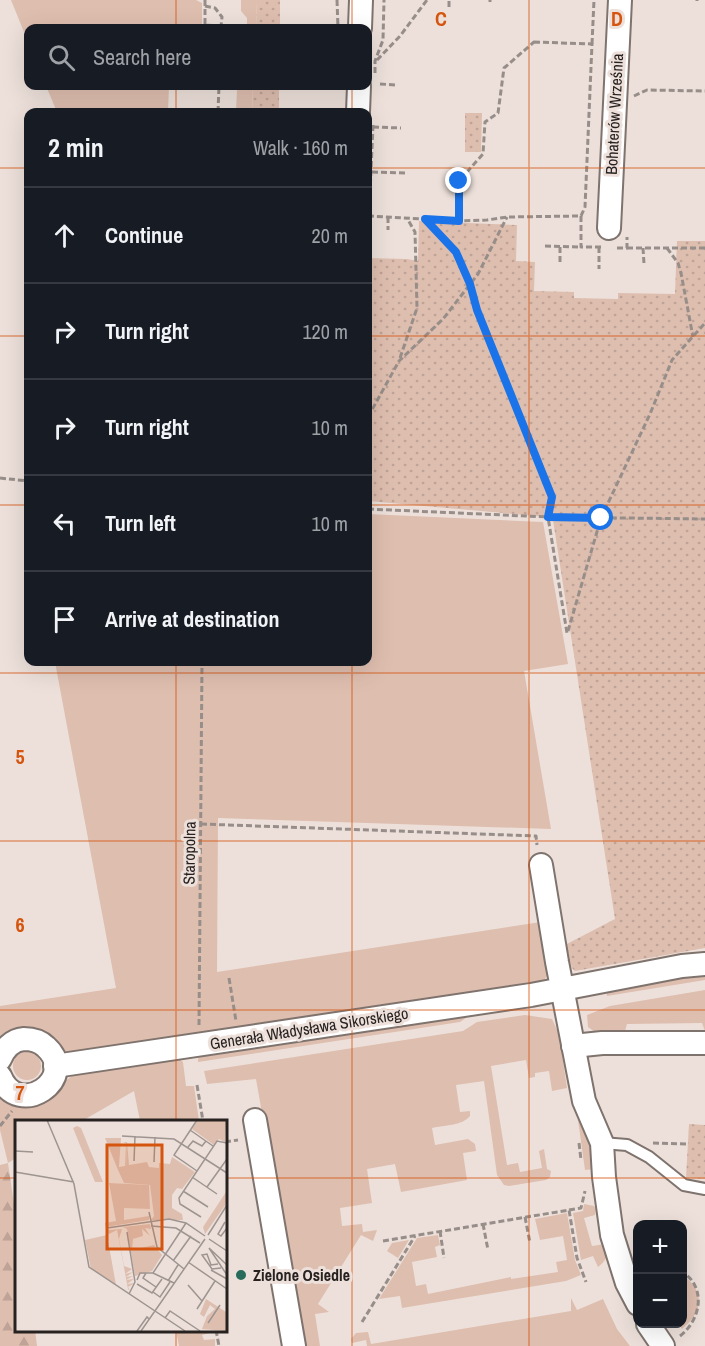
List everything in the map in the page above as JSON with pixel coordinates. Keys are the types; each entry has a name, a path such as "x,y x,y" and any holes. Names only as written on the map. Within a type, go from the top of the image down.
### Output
{"street":[{"path":"360,24 361,0"},
{"name":"Bohaterów Września","path":"604,238 620,0"},
{"path":"366,108 367,90"},
{"path":"541,865 562,990 585,1101 602,1143 612,1235 624,1275 633,1294"},
{"name":"Generała Władysława Sikorskiego","path":"55,1066 562,990 682,966 705,964"},
{"path":"0,1059 8,1046 16,1041 34,1040 42,1043 49,1050 55,1066 50,1084 43,1091 34,1095 24,1096 14,1093 6,1088 0,1076"},
{"path":"573,1046 602,1043 705,1043"},
{"path":"255,1120 294,1346"},
{"path":"654,1328 671,1342"}],"lane":[{"path":"602,1143 627,1145 649,1157 684,1185 705,1189"}],"path":[{"path":"205,24 206,0"},
{"path":"338,0 338,24"},
{"path":"384,0 383,40 375,61 400,36 427,0"},
{"path":"449,0 449,7"},
{"path":"372,216 459,221 507,217 581,216 585,207 594,0"},
{"path":"205,6 215,8 222,18 221,24"},
{"path":"459,221 459,181 483,154 485,122 498,112 504,68 534,42 592,44"},
{"path":"372,85 396,85"},
{"path":"218,108 219,90"},
{"path":"630,98 647,90 705,91"},
{"path":"372,121 401,128"},
{"path":"372,172 408,173"},
{"path":"388,217 388,230"},
{"path":"399,361 443,319 478,274 507,217"},
{"path":"372,410 399,361 417,308 415,232 406,218"},
{"path":"425,219 456,252 552,497 548,517 567,633 601,518 650,414 672,360 705,323"},
{"path":"599,269 604,238"},
{"path":"545,246 580,247"},
{"path":"560,246 560,262"},
{"path":"627,248 705,248"},
{"path":"643,248 644,264"},
{"path":"667,248 678,263 681,273 693,338"},
{"path":"0,478 24,481"},
{"path":"372,509 548,517 705,519"},
{"name":"Staropolna","path":"199,1044 202,666"},
{"path":"201,824 536,836 541,865"},
{"path":"197,1085 203,1120"},
{"path":"646,1142 688,1144"},
{"path":"383,1241 569,1210 577,1258 586,1282"},
{"path":"525,1217 530,1243"},
{"path":"483,1224 488,1250"},
{"path":"440,1231 444,1258"},
{"path":"362,1322 415,1236"},
{"path":"687,1274 702,1288"},
{"path":"671,1342 695,1323 704,1303"},
{"path":"216,1331 219,1346"}],"green space":[{"path":"11,0 196,0 202,3 202,24 24,24 24,32"},
{"path":"241,0 257,0 256,24 247,24 247,18 241,11"},
{"path":"257,0 280,0 280,24 256,24"},
{"path":"48,90 169,90 168,108 55,108"},
{"path":"237,90 253,90 252,108 236,108"},
{"path":"253,90 279,90 279,108 252,108"},
{"path":"465,113 482,113 481,152 465,152"},
{"path":"419,221 517,225 516,261 535,262 534,291 574,292 574,298 618,299 618,293 675,294 677,241 705,241 705,948 575,971 572,968 565,945 615,919 553,520 548,517 372,501 372,258 418,261"},
{"path":"372,514 543,522 568,664 524,671 551,829 218,818 217,972 541,922 549,972 545,979 533,985 72,1055 63,1051 48,1038 0,1043 0,1006 116,988 56,666 372,666"},
{"path":"705,974 705,980 607,996 606,991"},
{"path":"705,990 705,1031 702,1023 627,1024 625,1031 595,1032 588,1027 587,1015 610,1006"},
{"path":"472,1014 460,1022 198,1062 200,1056"},
{"path":"525,1015 552,1019 559,1034 567,1088 552,1091 549,1071 535,1073 535,1077 529,1078 526,1060 491,1066 507,1165 518,1163 520,1172 542,1168 539,1151 544,1149 547,1169 551,1171 550,1177 546,1180 504,1185 497,1175 484,1081 456,1085 460,1112 470,1111 470,1116 458,1123 432,1128 435,1145 468,1139 475,1144 476,1151 463,1153 467,1180 401,1192 395,1164 367,1169 372,1203 340,1208 342,1226 362,1224 363,1232 377,1230 373,1241 361,1235 318,1304 329,1312 315,1314 320,1346 303,1346 256,1079 207,1084 204,1071 463,1031 477,1022"},
{"path":"27,1052 37,1056 41,1066 37,1076 27,1080 17,1076 13,1066 17,1056"},
{"path":"179,1059 183,1062 186,1086 194,1086 199,1120 140,1120 134,1091 84,1120 15,1120 15,1159 8,1163 0,1130 0,1090 55,1088 72,1076"},
{"path":"582,1119 596,1158 595,1169 585,1170 578,1120"},
{"path":"689,1124 705,1125 705,1179 686,1178"},
{"path":"8,1163 15,1211 15,1331 35,1331 37,1346 0,1346 0,1165"},
{"path":"584,1204 594,1206 596,1209 595,1215 584,1218 592,1246 605,1244 606,1248 606,1257 598,1267 593,1256 581,1260 573,1213 583,1211"},
{"path":"567,1213 575,1260 581,1275 566,1281 402,1308 400,1296 379,1299 417,1238 438,1235 440,1245 435,1247 437,1257 412,1262 416,1286 426,1284 428,1294 511,1277 511,1279 558,1272 556,1262 567,1260 563,1236 540,1240 535,1219"},
{"path":"409,1240 398,1258 387,1251 392,1243"},
{"path":"687,1278 695,1288 699,1302 695,1315 687,1324"},
{"path":"571,1298 577,1310 603,1299 617,1329 630,1346 367,1346 366,1340 352,1343 351,1339 356,1333 368,1332 371,1344 571,1311"},
{"path":"176,1331 213,1331 202,1335 204,1340 215,1339 215,1346 179,1346"}],"place":[{"name":"Zielone Osiedle","path":"241,1275"}],"route":[{"path":"459,181 459,221 425,219 456,252 470,284 477,310 552,497 548,517 601,518"}]}
